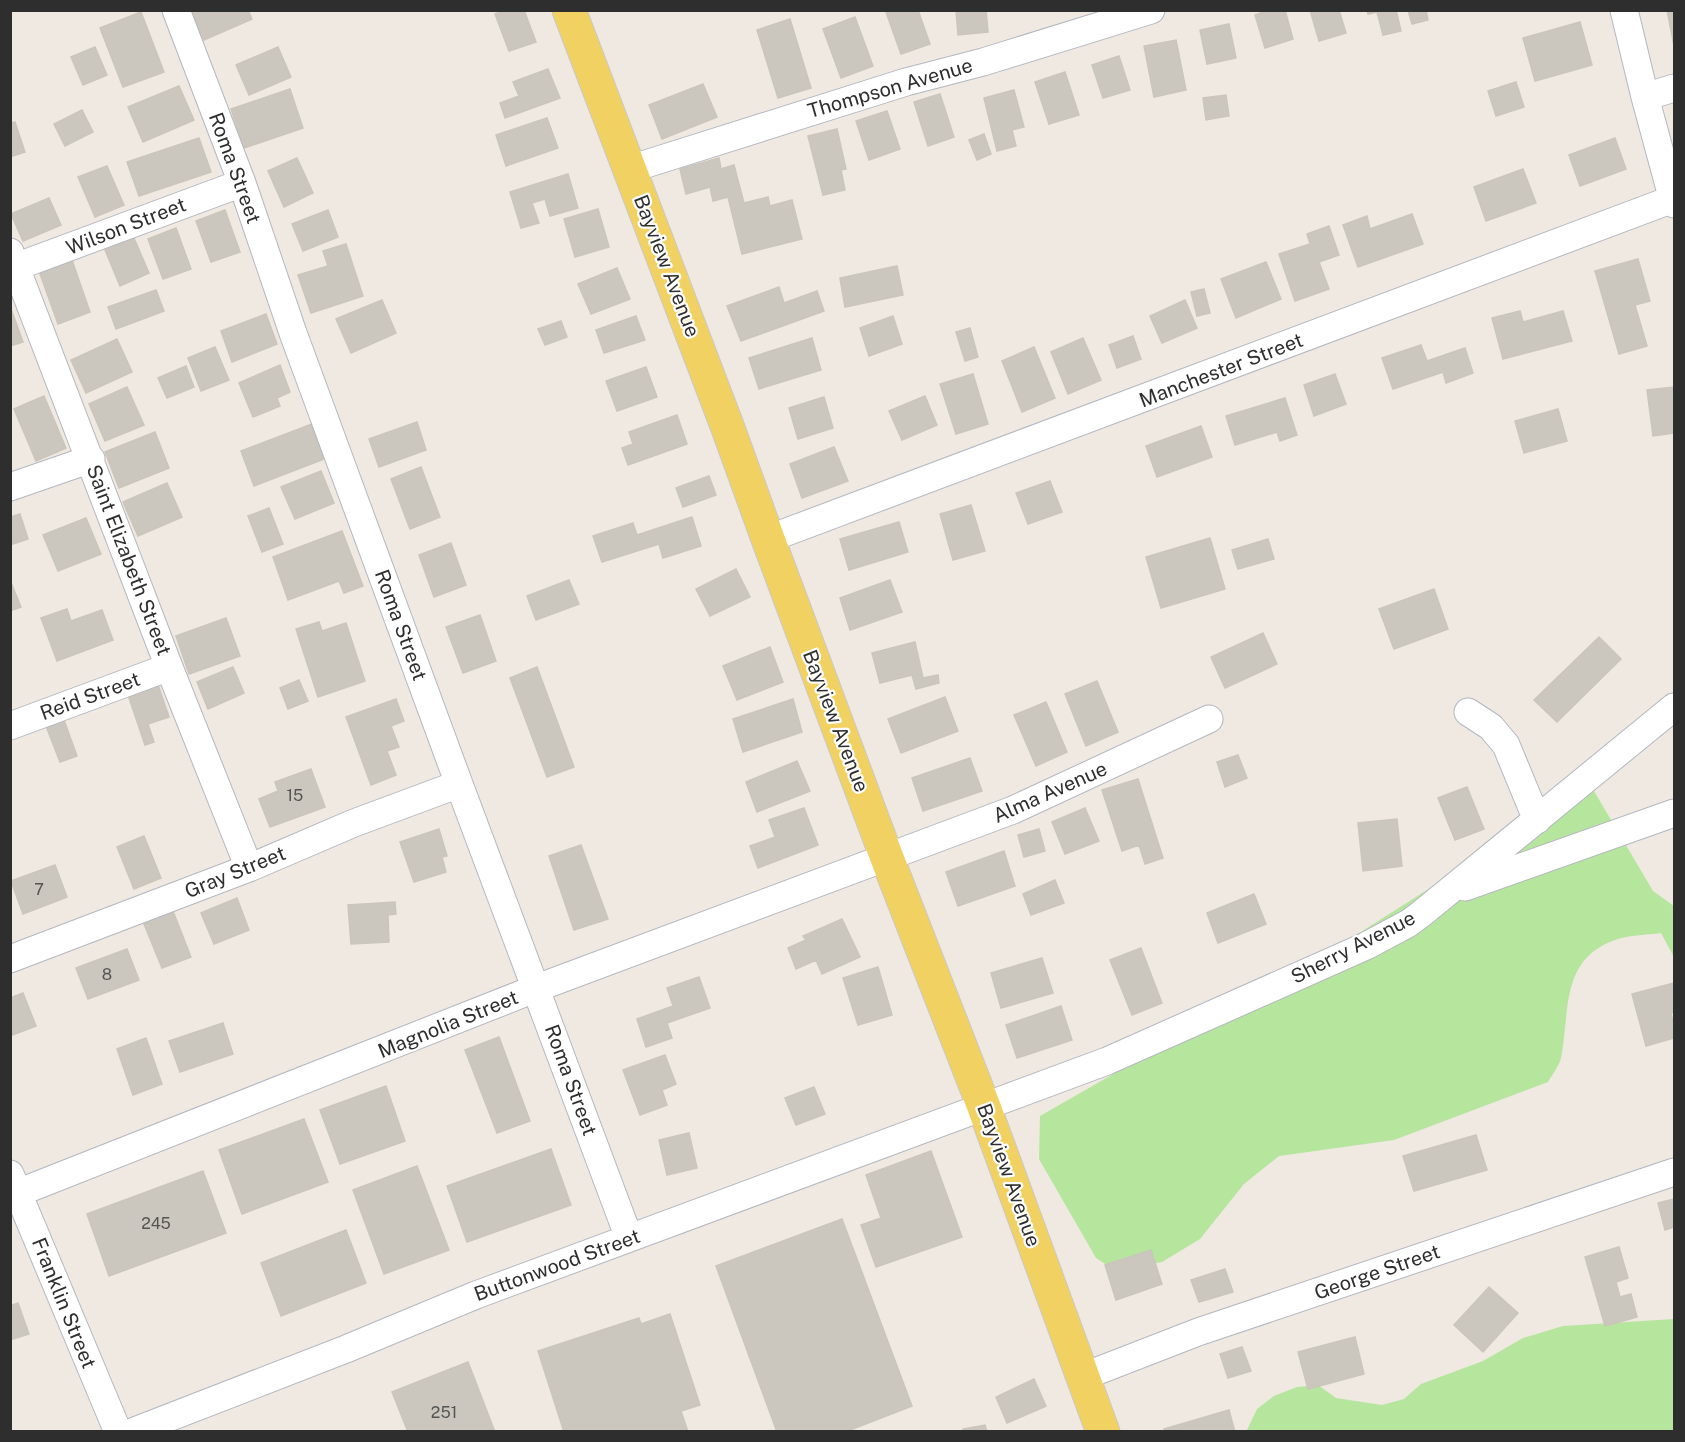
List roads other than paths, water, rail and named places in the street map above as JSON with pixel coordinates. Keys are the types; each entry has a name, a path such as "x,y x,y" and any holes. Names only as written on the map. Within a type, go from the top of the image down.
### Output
{"main road":[{"name":"Bayview Avenue","path":"569,10 729,431 887,858 984,1107 1103,1431"}],"street":[{"name":"Roma Street","path":"176,10 242,183 297,344 459,784 629,1238"},
{"name":"Thompson Avenue","path":"630,169 896,85 983,62 1151,10"},
{"path":"1624,10 1674,202"},
{"path":"1645,97 1674,88"},
{"name":"Wilson Street","path":"12,263 242,183"},
{"name":"Manchester Street","path":"768,539 1674,202"},
{"name":"Saint Elizabeth Street","path":"12,263 91,459 169,667 249,868"},
{"path":"10,487 91,459"},
{"name":"Reid Street","path":"10,726 169,667"},
{"name":"Sherry Avenue","path":"984,1107 1107,1061 1366,945 1409,923 1674,707"},
{"path":"1468,712 1491,727 1506,745 1537,820"},
{"name":"Alma Avenue","path":"887,858 1013,810 1209,719"},
{"name":"Gray Street","path":"10,959 249,868 354,823 459,784"},
{"path":"1447,893 1674,813"},
{"name":"Magnolia Street","path":"13,1187 887,858"},
{"name":"Buttonwood Street","path":"132,1431 346,1349 476,1295 984,1107"},
{"name":"George Street","path":"1082,1377 1198,1332 1674,1172"},
{"name":"Franklin Street","path":"13,1187 118,1431"}]}
